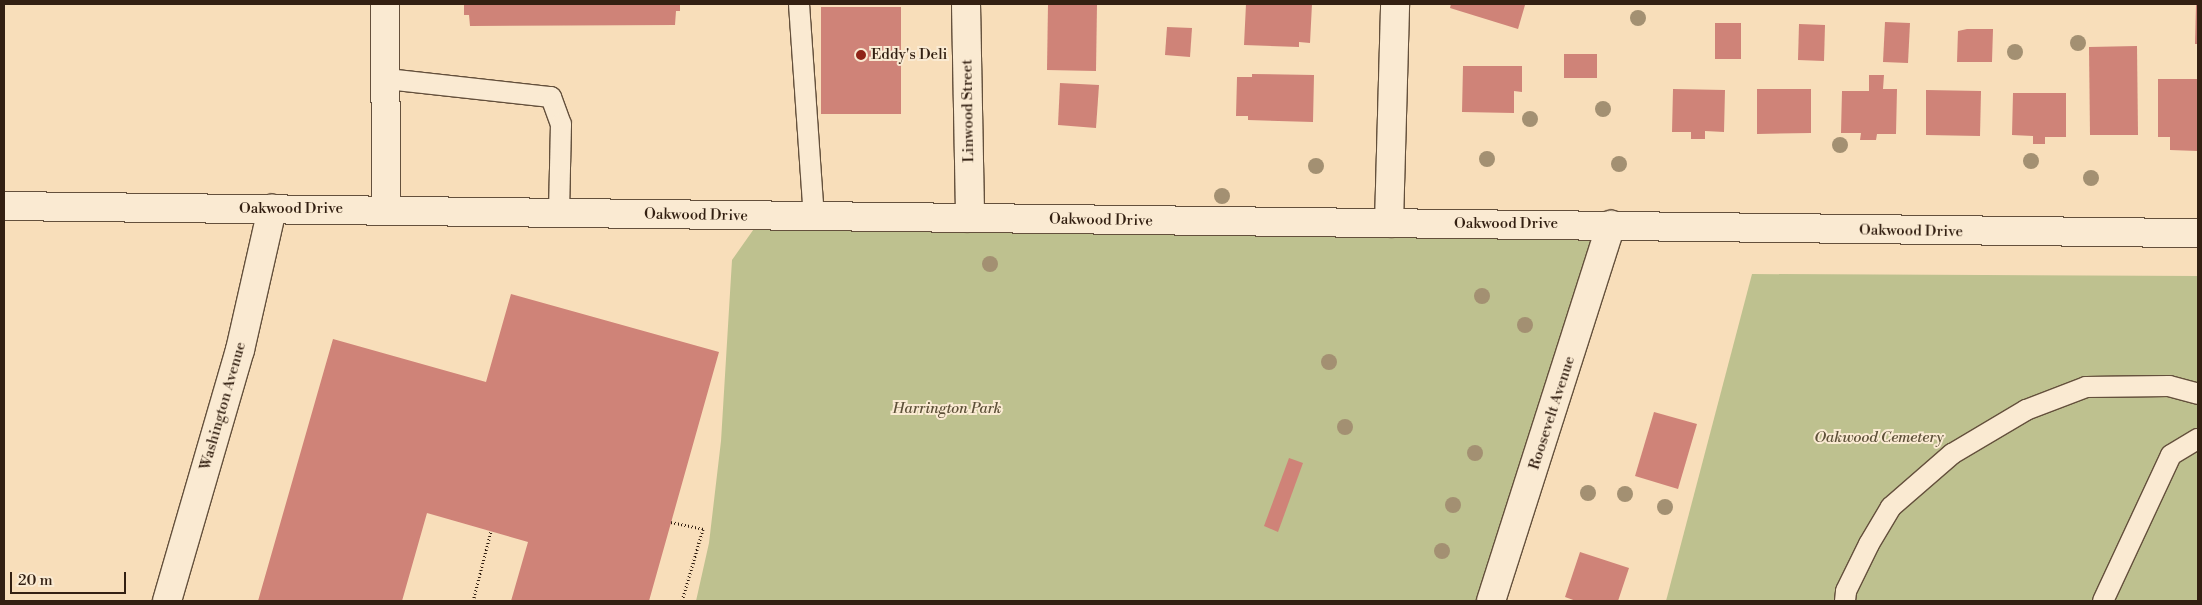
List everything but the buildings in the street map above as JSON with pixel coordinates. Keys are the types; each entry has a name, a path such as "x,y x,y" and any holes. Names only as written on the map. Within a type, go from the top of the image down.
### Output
{"street":[{"path":"385,4 388,79 386,210"},
{"name":"Linwood Street","path":"966,4 970,218"},
{"path":"1389,223 1395,4"},
{"name":"Oakwood Drive","path":"4,206 2198,233"},
{"name":"Washington Avenue","path":"167,601 240,350 272,209"},
{"name":"Roosevelt Avenue","path":"1490,601 1611,225"}],"lane":[{"path":"799,4 814,216"},
{"path":"388,79 551,97 561,124 559,214"},
{"path":"1845,601 1846,591 1869,544 1891,507 1952,454 2026,410 2086,387 2169,386 2198,394"},
{"path":"2104,601 2171,455 2198,439"}],"path":[{"path":"671,522 703,529 682,601"},
{"path":"473,601 491,531"}],"green space":[{"name":"Harrington Park","path":"763,216 1611,225 1487,601 696,601 709,543 721,441 732,260"},
{"name":"Oakwood Cemetery","path":"1752,274 2198,276 2198,601 1666,601"}],"place":[{"name":"Eddy's Deli","path":"861,55"}]}
